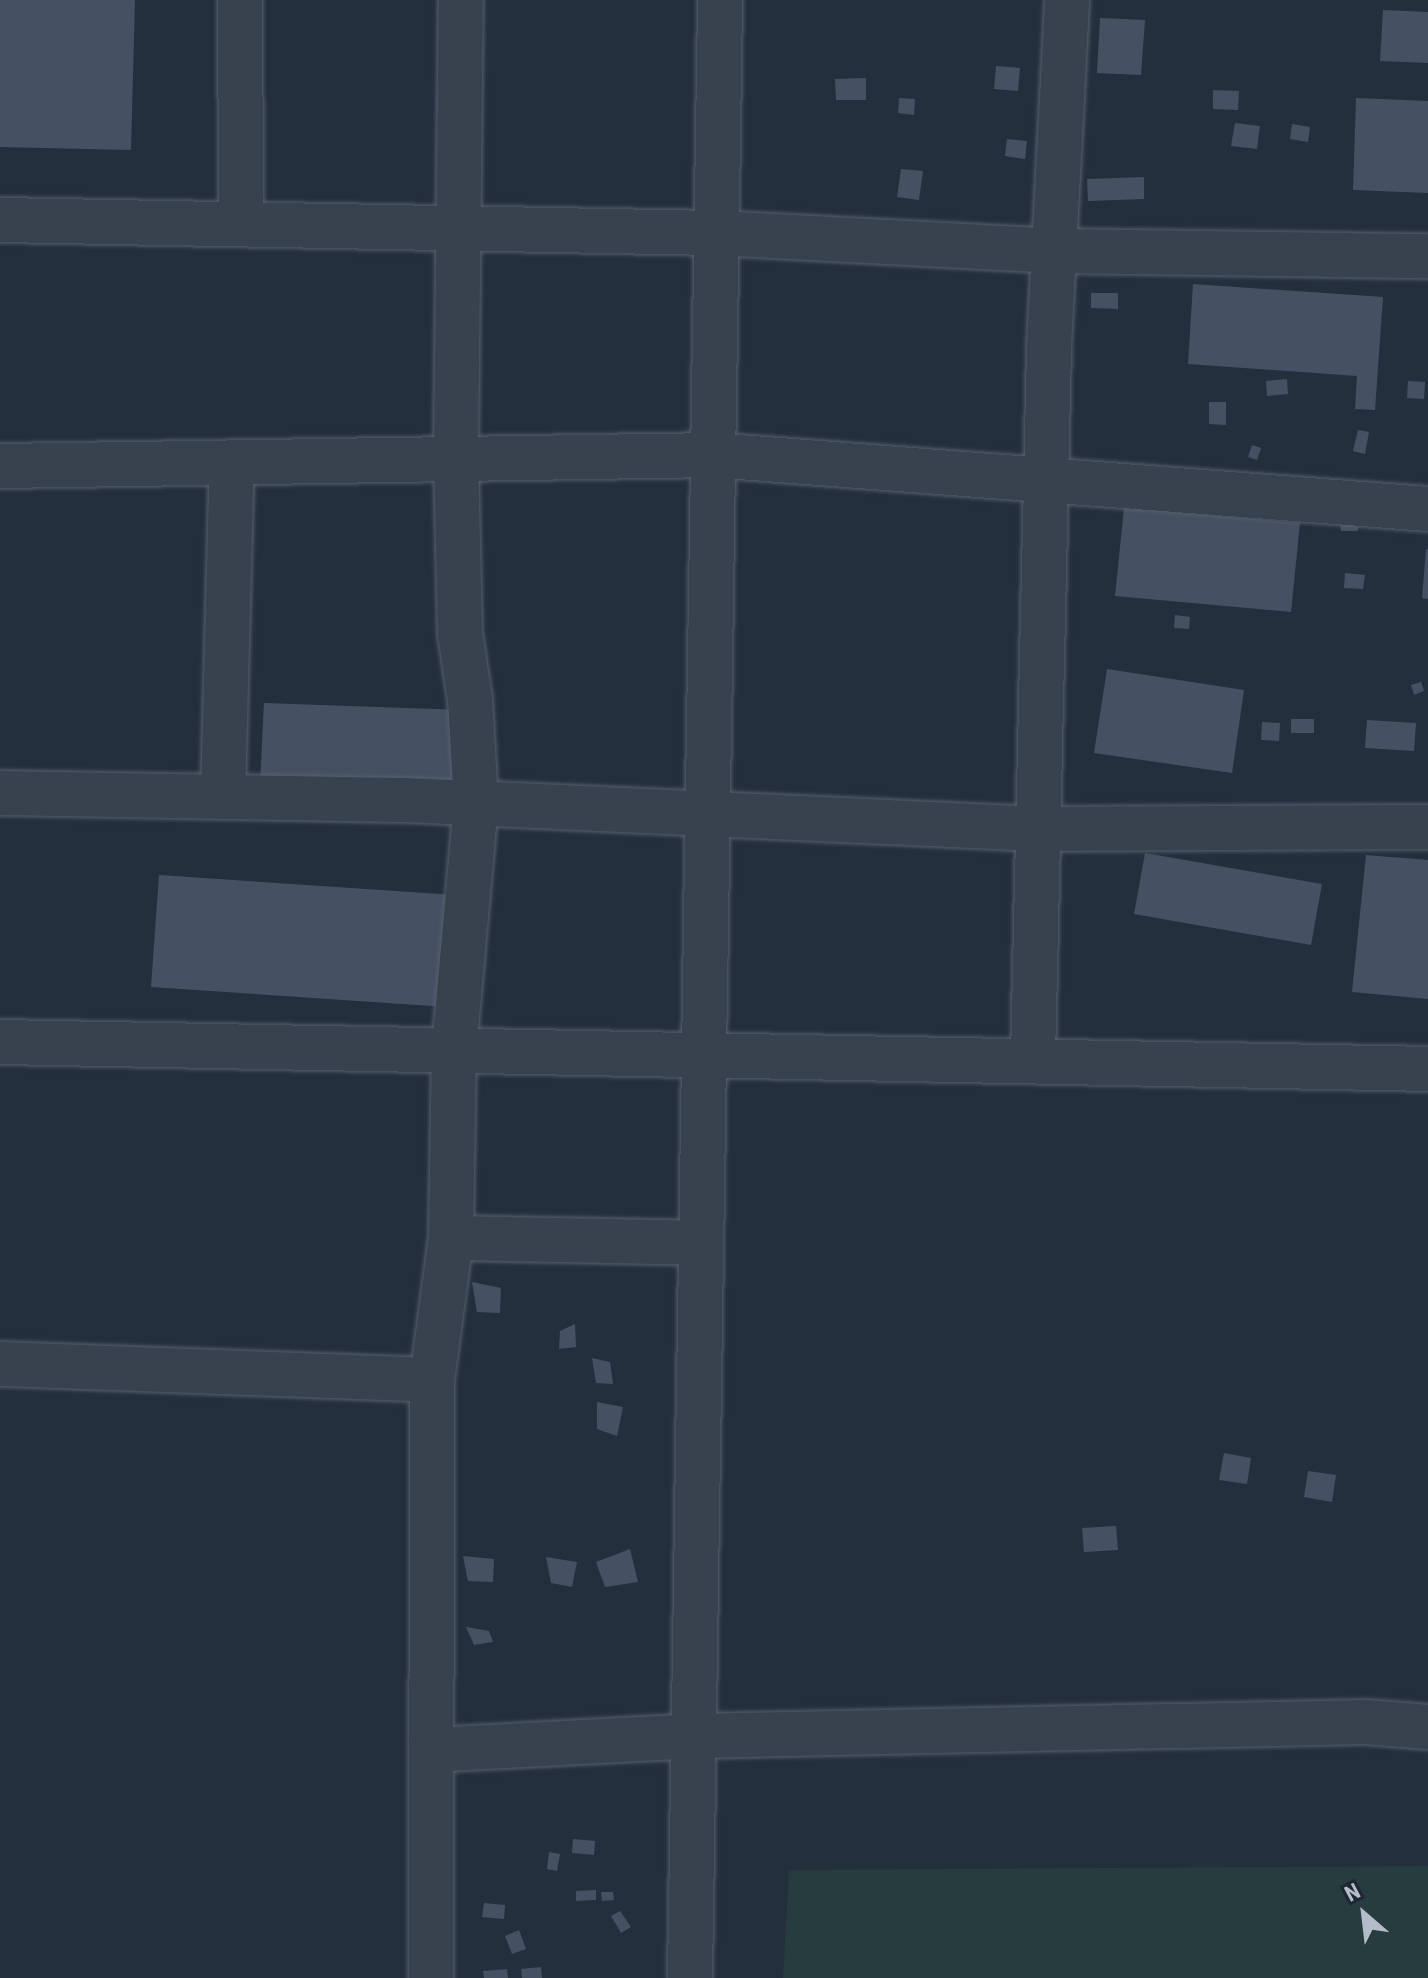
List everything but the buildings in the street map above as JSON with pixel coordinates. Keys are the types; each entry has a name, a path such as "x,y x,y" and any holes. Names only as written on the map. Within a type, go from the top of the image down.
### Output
{"street":[{"path":"240,0 241,224"},
{"path":"431,1978 432,1380 451,1238 454,1050 476,803 460,634 456,459 456,228 461,0"},
{"path":"690,1978 720,0"},
{"path":"1033,1059 1046,482 1067,0"},
{"path":"0,220 716,233 1054,251 1428,256"},
{"path":"0,466 713,455 1428,509"},
{"path":"223,797 232,462"},
{"path":"0,793 476,803 1038,829 1428,827"},
{"path":"0,1042 1033,1059 1428,1069"},
{"path":"451,1238 701,1243"},
{"path":"0,1364 432,1380"},
{"path":"431,1750 694,1736 1366,1722 1428,1727"}],"green space":[{"path":"1428,1866 1428,1978 783,1978 789,1870"}]}
